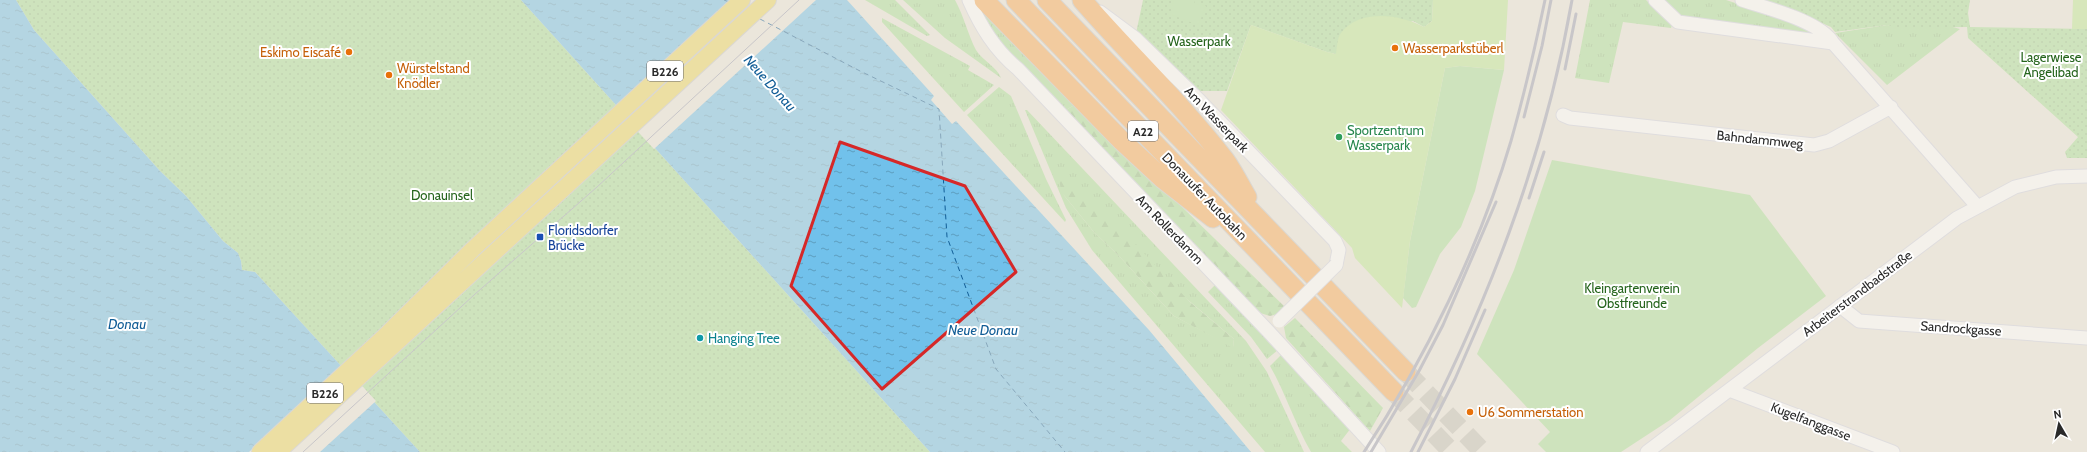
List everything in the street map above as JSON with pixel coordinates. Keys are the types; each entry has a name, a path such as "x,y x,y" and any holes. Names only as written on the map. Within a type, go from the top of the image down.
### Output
{"highway":[{"path":"984,0 1082,102 1158,174 1270,263"},
{"name":"Donauufer Autobahn","path":"1016,0 1394,392"},
{"name":"Donauufer Autobahn","path":"1047,0 1406,372"},
{"path":"1083,0 1120,44 1178,104 1225,161 1267,228"}],"main road":[{"name":"B226","path":"278,452 393,338 459,262 742,0"},
{"name":"B226","path":"260,452 393,338 599,156 768,0"}],"street":[{"name":"Am Rollerdamm","path":"969,0 986,34 999,52 1018,69 1268,331 1379,452"},
{"name":"Am Wasserpark","path":"1083,0 1135,38 1200,101 1335,241 1339,250 1336,265 1268,331"},
{"path":"1655,0 1678,22 1833,43"},
{"path":"1742,0 1810,26 1828,36 1892,107 1977,206"},
{"name":"Bahndammweg","path":"1563,115 1570,118 1814,145 1829,140 1892,107"},
{"name":"Arbeiterstrandbadstraße","path":"1647,452 1957,218 2015,187 2056,177 2087,176"},
{"name":"Sandrockgasse","path":"1840,306 1859,321 2087,338"},
{"name":"Kugelfanggasse","path":"1729,390 1893,452"}],"highlighted area":[{"path":"840,142 965,186 1016,272 882,389 791,286"}],"green space":[{"name":"Donauinsel","path":"16,0 521,0 930,452 420,452 255,272 242,270 238,253 223,241 186,196 160,171 34,30"},
{"path":"865,0 895,0 930,35 927,36"},
{"path":"903,0 955,0 976,50 1001,78 945,38"},
{"name":"Wasserpark","path":"1143,0 1433,0 1432,21 1424,27 1413,21 1336,54 1251,25 1227,91 1190,91 1135,38"},
{"path":"1174,0 1195,0 1194,4 1206,6 1198,25 1170,14"},
{"name":"Sportzentrum Wasserpark","path":"1433,0 1508,0 1504,70 1460,66 1445,68 1410,241 1402,308 1355,258 1352,248 1221,110 1251,25 1336,54 1338,40 1341,33 1349,25 1359,20 1381,16 1392,17 1404,19 1424,27 1432,21"},
{"path":"1590,0 1646,0 1672,25 1671,28 1623,22 1609,83 1575,78"},
{"path":"1661,0 1726,0 1773,15 1820,33 1821,36 1682,19"},
{"name":"Lagerwiese Angelibad","path":"1763,0 1970,0 1968,13 1970,27 2087,29 2087,158 2067,158 2065,152 2078,137 1968,38 1967,27 1900,28 1887,25 1835,32 1831,27 1803,15 1802,13"},
{"path":"2073,0 2087,0 2087,29 2072,29"},
{"path":"979,8 1076,104 1066,110 994,37"},
{"path":"882,18 970,66 968,70 994,85 964,112 882,22"},
{"path":"1887,25 1934,25 1960,29 1887,85 1835,33"},
{"path":"1460,66 1504,70 1475,191 1461,227 1440,254 1416,307 1412,308 1403,298 1410,241 1445,68"},
{"path":"999,87 1011,96 1046,179 1066,220 1065,222 967,115"},
{"path":"1076,104 1284,306 1277,314 1270,316 1257,312 1066,110"},
{"path":"1025,110 1027,110 1246,341 1267,372 1304,452 1265,452 1092,250 1066,208","holes":["1063,194 1234,339 1233,347 1174,316 1119,256 1093,231"]},
{"name":"Kleingartenverein Obstfreunde","path":"1552,160 1750,195 1826,296 1758,348 1670,420 1621,452 1546,452 1538,444 1550,432 1477,354 1514,270"},
{"path":"1062,172 1134,243 1190,302 1234,339 1233,348 1174,316 1119,256 1093,231 1063,194 1058,178"},
{"path":"1215,285 1278,350 1267,359 1251,337 1208,292"},
{"path":"1295,318 1383,408 1370,431 1286,338 1284,327"},
{"path":"1281,355 1351,428 1341,441 1352,452 1311,452 1270,366"}],"water":[{"name":"Donau","path":"0,0 16,0 34,30 160,171 186,196 223,241 238,253 242,270 255,272 420,452 0,452"},
{"name":"Neue Donau","path":"521,0 847,0 934,96 931,100 952,124 956,121 1149,330 1251,452 930,452"}],"pier":[{"path":"731,0 816,0 654,149 615,107"},
{"path":"343,365 376,401 320,452 249,452"}],"ferry route":[{"path":"724,0 729,2"},
{"path":"760,19 860,71 939,109 947,237 996,369 1065,452"}],"tunnel":[{"path":"1406,372 1483,452"},
{"path":"1394,392 1452,452"}],"tram line":[{"path":"303,452 474,295 597,187 799,0"}],"railway":[{"path":"1364,452 1408,380 1429,341 1467,262 1498,181 1511,141 1545,0"},
{"path":"1524,117 1542,46 1551,0"},
{"path":"1411,452 1464,343 1488,288 1529,176 1546,118 1572,0"},
{"path":"1565,69 1576,14"},
{"path":"1529,198 1544,152"},
{"path":"1371,452 1419,371 1443,325 1496,202"},
{"path":"1418,452 1455,379 1485,310"}],"place":[{"name":"Wasserparkstüberl","path":"1395,48"},
{"name":"Eskimo Eiscafé","path":"349,52"},
{"name":"Würstelstand Knödler","path":"389,75"},
{"name":"Sportzentrum Wasserpark","path":"1339,137"},
{"name":"Floridsdorfer Brücke","path":"540,237"},
{"name":"Hanging Tree","path":"700,338"},
{"name":"U6 Sommerstation","path":"1470,412"}]}
